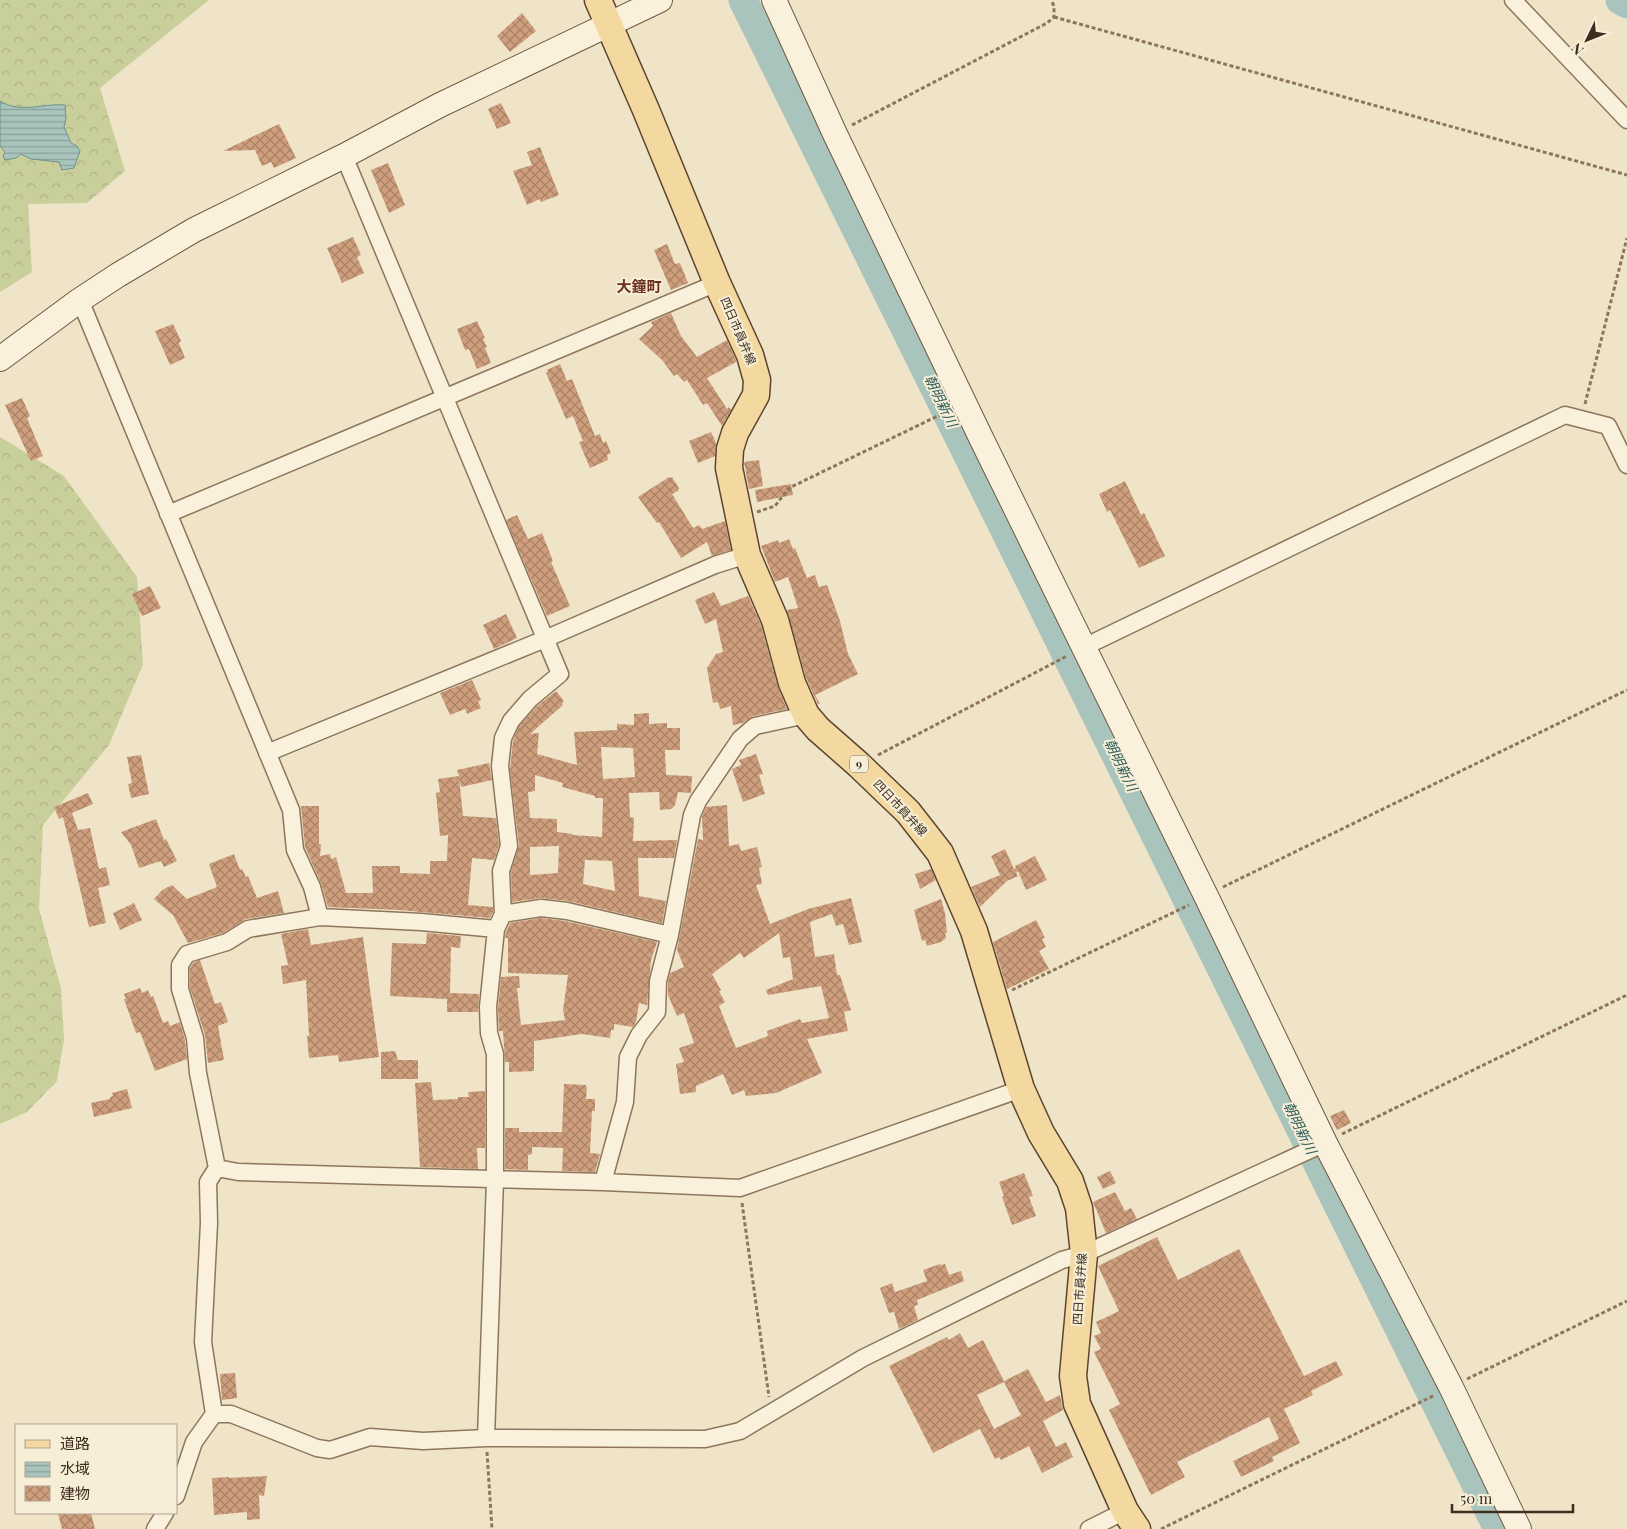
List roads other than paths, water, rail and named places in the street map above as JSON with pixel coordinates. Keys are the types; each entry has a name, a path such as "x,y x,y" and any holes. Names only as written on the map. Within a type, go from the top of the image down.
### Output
{"main road":[{"name":"四日市員弁線","path":"598,0 646,110 717,283 750,355 757,380 756,395 735,433 730,449 729,468 747,555 775,620 792,683 806,715 818,729 908,812 940,853 974,931 1021,1089 1041,1133 1070,1181 1079,1208 1084,1254 1073,1376 1077,1404 1131,1520"}],"street":[{"path":"0,359 10,343 194,230 344,156 440,105 660,0"},
{"path":"774,0 835,134 1206,896 1316,1147 1451,1387 1519,1529"},
{"path":"1513,0 1627,120"},
{"path":"344,156 560,674 530,698 511,721 503,738 500,766 509,846 501,871 503,914 496,929 488,1007 490,1033 496,1054 495,1180 486,1438"},
{"path":"168,514 717,283"},
{"path":"80,300 291,810 295,850 312,887 320,917"},
{"path":"1084,647 1565,415 1608,426 1627,464"},
{"path":"268,753 545,639 715,565 747,555"},
{"path":"603,1182 625,1102 628,1057 639,1035 657,1012 658,981 670,935 692,815 698,801 740,739 755,726 806,715"},
{"path":"503,914 541,908 567,911 670,935"},
{"path":"178,1490 194,1442 214,1414 203,1342 209,1224 208,1182 217,1168 198,1073 195,1038 180,989 180,965 186,954 227,942 248,929 320,917 422,922 496,929"},
{"path":"217,1168 238,1172 603,1182 740,1188 1021,1089"},
{"path":"214,1414 231,1414 317,1448 330,1450 370,1437 423,1441 486,1438 704,1439 740,1431 863,1358 1062,1260 1084,1254 1316,1147"},
{"path":"155,1529 164,1514"},
{"path":"1089,1529 1131,1520"}],"water":[{"path":"0,101 16,107 65,105 66,119 64,127 71,143 77,146 80,151 74,168 62,170 59,162 31,159 21,154 16,158 5,160 3,156 5,152 0,146"}],"waterway":[{"name":"朝明新川","path":"743,0 1498,1529"},
{"path":"1620,0 1627,4"}],"district":[{"name":"大鐘町","path":"639,287"}]}
